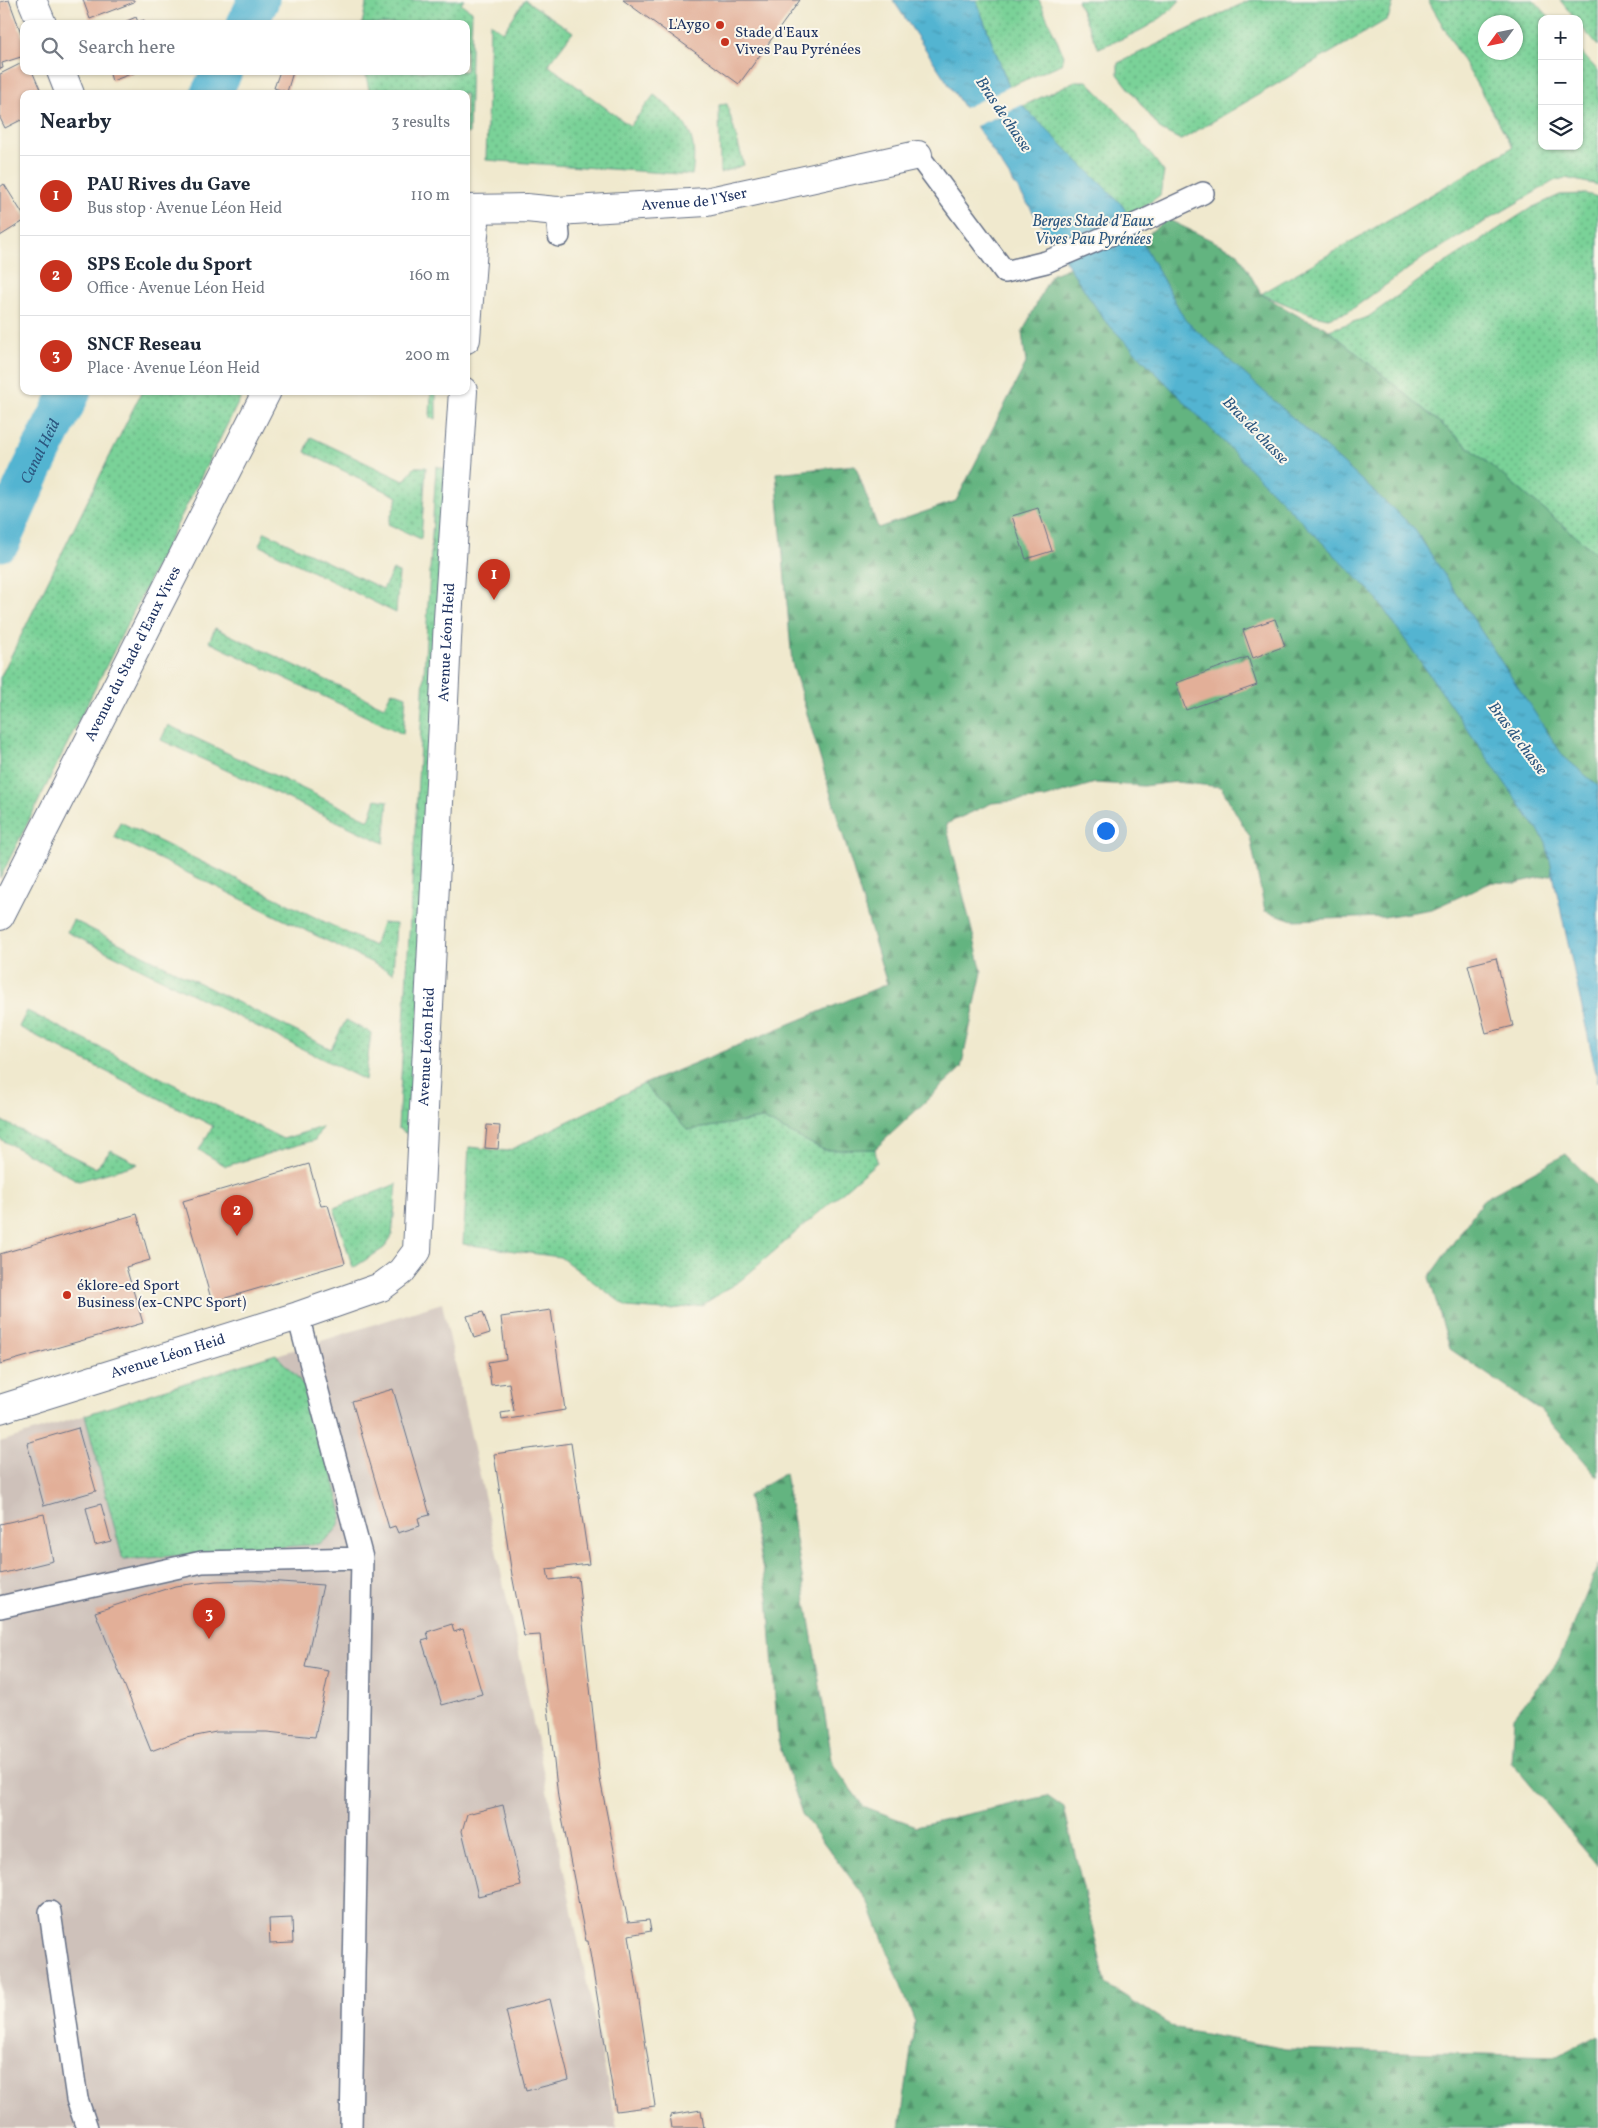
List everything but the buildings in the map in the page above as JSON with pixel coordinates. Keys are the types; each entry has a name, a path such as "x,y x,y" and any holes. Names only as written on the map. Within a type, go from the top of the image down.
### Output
{"street":[{"path":"32,0 40,20"},
{"path":"63,75 68,90"},
{"name":"Avenue de l'Yser","path":"471,209 526,208 558,223 706,202 918,155"},
{"path":"470,235 471,209"},
{"name":"Avenue du Stade d'Eaux Vives","path":"0,916 265,395"},
{"name":"Avenue Léon Heid","path":"0,1409 298,1316 381,1287 401,1272 417,1251 448,619 463,395"}],"lane":[{"path":"918,155 1005,272 1046,262 1203,193"},
{"path":"298,1316 362,1558 351,2128"},
{"path":"0,1607 202,1562 362,1558"},
{"path":"50,1912 77,2099 87,2128"}],"shaded area":[{"path":"442,1303 520,1659 617,2128 0,2128 0,1442"}],"green space":[{"path":"367,0 464,0 461,4 472,11 470,93 470,90 369,90 366,75 470,75 470,20 363,20"},
{"path":"525,0 573,32 548,65 630,126 654,95 674,112 687,129 691,138 694,161 692,175 486,160 490,23 503,32"},
{"path":"976,0 1039,0 1064,56 1061,64 1009,87"},
{"path":"1077,0 1180,0 1172,9 1153,23 1132,35 1098,48"},
{"path":"1250,0 1394,0 1388,19 1181,140 1161,130 1118,74 1118,63"},
{"path":"1428,0 1534,0 1547,15 1538,15 1538,150 1583,150 1583,54 1598,71 1598,185 1565,178 1554,181 1426,256 1348,312 1328,318 1310,314 1261,294 1513,147"},
{"path":"1560,0 1598,0 1598,46 1583,29 1583,15 1572,15"},
{"path":"1075,81 1087,81 1125,120 1164,172 1160,195 1138,211 1128,215 1122,205 1023,106"},
{"path":"727,104 744,165 720,173 719,105"},
{"path":"1586,194 1598,197 1598,555 1329,330 1368,317 1431,272 1531,208 1560,195"},
{"path":"1167,219 1238,253 1261,294 1302,318 1325,327 1598,555 1598,864 1516,883 1492,882 1432,909 1384,917 1293,920 1265,911 1250,837 1221,787 1176,782 1143,786 1095,783 1045,798 992,803 946,824 982,972 961,1068 875,1149 824,1150 763,1119 688,1130 644,1084 887,984 792,663 776,473 855,465 878,528 956,501 1026,363 1022,333 1051,275 1148,234"},
{"path":"140,395 242,395 0,878 0,678"},
{"path":"431,395 436,395 436,419 430,418"},
{"path":"311,437 404,481 415,467 426,467 421,539 388,524 398,497 305,452"},
{"path":"436,466 449,470 412,1137 398,1128"},
{"path":"265,532 383,589 393,570 399,573 396,613 259,545"},
{"path":"215,628 384,707 392,691 406,696 403,734 209,642"},
{"path":"168,725 369,820 376,799 388,801 384,843 161,740"},
{"path":"120,822 374,946 382,923 396,924 393,973 114,837"},
{"path":"73,920 331,1049 346,1020 371,1033 365,1080 67,932"},
{"path":"27,1011 283,1139 322,1127 315,1140 226,1166 199,1150 213,1126 19,1027"},
{"path":"644,1084 688,1130 763,1119 824,1150 875,1149 877,1162 741,1280 702,1305 663,1310 627,1307 560,1257 463,1244 469,1147 508,1151"},
{"path":"0,1120 96,1168 111,1150 138,1164 79,1181 0,1139"},
{"path":"1566,1154 1598,1187 1598,1477 1540,1410 1450,1349 1429,1277 1484,1199"},
{"path":"397,1184 392,1236 384,1248 353,1268 334,1208"},
{"path":"276,1354 301,1382 317,1417 342,1514 334,1532 319,1544 123,1560 85,1415"},
{"path":"785,1473 833,1765 863,1806 916,1826 1047,1796 1064,1808 1106,1984 1177,2029 1287,2049 1558,2056 1598,2035 1598,2128 900,2128 915,2022 868,1901 802,1814 778,1741 768,1596 748,1496"},
{"path":"1598,1566 1598,1865 1511,1762 1514,1717 1560,1658"}],"water":[{"name":"Berges Stade d'Eaux Vives Pau Pyrénées","path":"893,0 976,0 1012,95 1122,205 1185,320 1413,527 1563,756 1598,786 1598,1082 1546,842 1374,595 1105,321"}],"pier":[{"path":"1011,86 1014,94 1024,104 974,127 962,109"}],"waterway":[{"name":"Canal Heïd","path":"249,20 259,0"},
{"name":"Canal Heïd","path":"213,90 220,75"},
{"name":"Canal Heïd","path":"0,541 30,474 69,395"}],"place":[{"name":"L'Aygo","path":"720,25"},
{"name":"Stade d'Eaux Vives Pau Pyrénées","path":"725,42"},
{"name":"PAU Rives du Gave","path":"494,600"},
{"name":"SPS Ecole du Sport","path":"237,1236"},
{"name":"éklore-ed Sport Business (ex-CNPC Sport)","path":"67,1295"},
{"name":"SNCF Reseau","path":"209,1639"}],"water label":[{"name":"Bras de chasse","path":"1003,115"},
{"name":"Bras de chasse","path":"1255,431"},
{"name":"Bras de chasse","path":"1517,739"}]}
